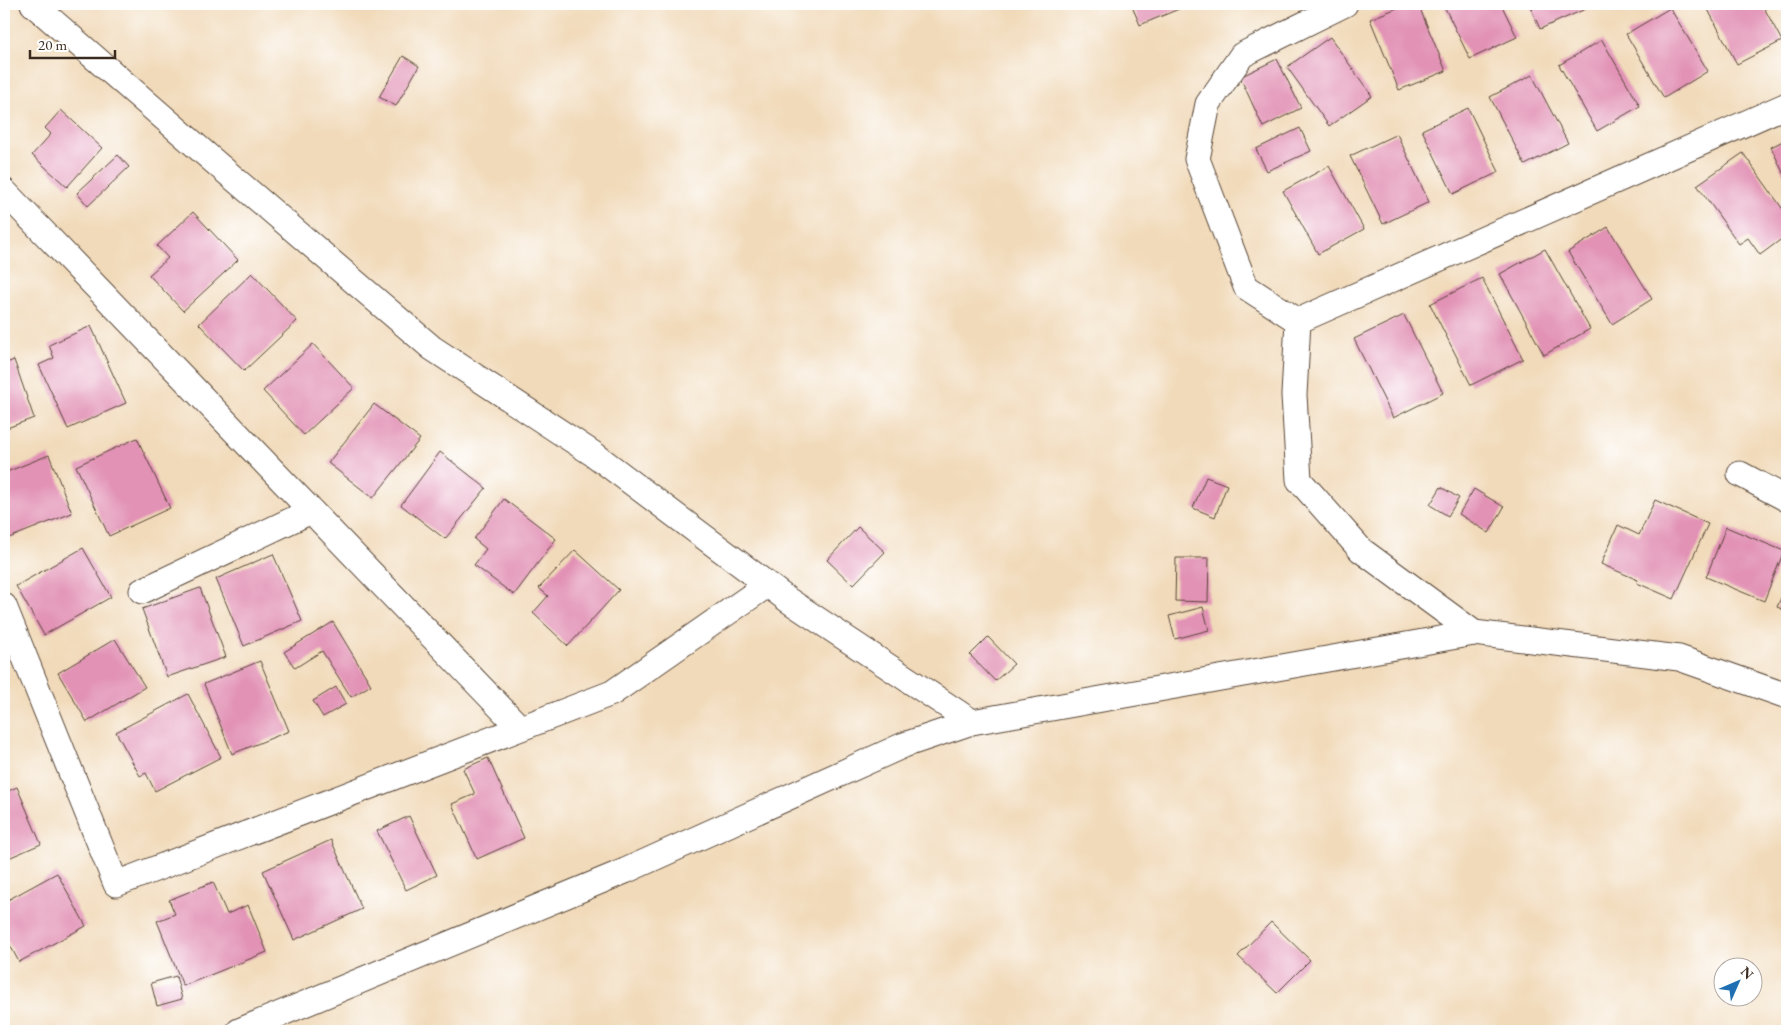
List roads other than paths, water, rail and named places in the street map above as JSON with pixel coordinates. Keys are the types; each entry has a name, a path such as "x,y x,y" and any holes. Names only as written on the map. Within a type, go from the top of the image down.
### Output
{"street":[{"path":"33,4 432,348 595,455 788,600 972,722"},
{"path":"1298,322 1246,287 1197,159 1208,104 1242,55 1345,4"},
{"path":"1298,322 1787,105"},
{"path":"4,191 520,728"},
{"path":"1298,322 1294,394 1299,480 1360,550 1474,633"},
{"path":"1740,474 1787,499"},
{"path":"142,591 311,511"},
{"path":"4,606 116,884 612,692 767,585"},
{"path":"239,1031 625,871 904,745 972,722 1474,633 1679,658 1787,696"}]}
